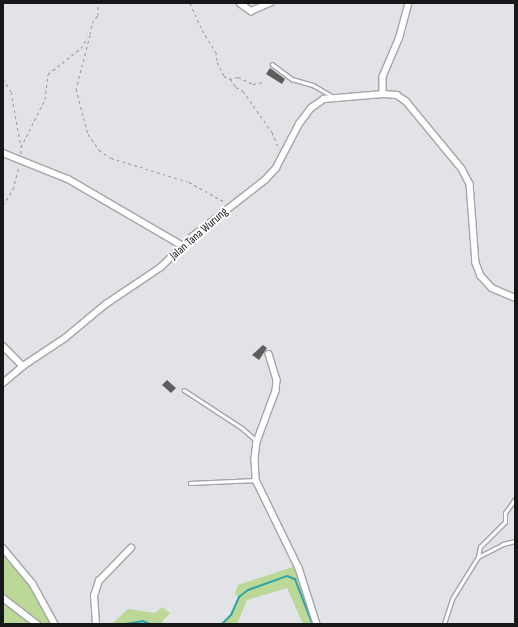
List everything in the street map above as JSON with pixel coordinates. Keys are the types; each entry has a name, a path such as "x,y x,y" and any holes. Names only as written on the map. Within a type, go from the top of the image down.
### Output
{"street":[{"path":"240,3 254,11"},
{"path":"254,11 260,3"},
{"path":"254,11 270,3"},
{"path":"383,94 383,77 400,37 409,3"},
{"name":"Jalan Tana Wurung","path":"3,383 23,366 65,338 106,304 160,267 183,246 265,180 283,156 299,124 311,108 324,99 383,94 397,95 406,101 462,169 470,184 476,257 481,276 492,288 515,298"},
{"path":"3,153 68,180 183,246"},
{"path":"3,346 23,366"},
{"path":"269,354 276,375 276,391 257,442 255,459 256,480 299,568 317,624"},
{"path":"3,548 33,584 55,624"},
{"path":"96,624 94,596 99,580 131,548"},
{"path":"3,598 37,624"}],"lane":[{"path":"272,64 292,79 313,85 336,98"},
{"path":"184,390 242,428 257,442"},
{"path":"190,483 256,480"},
{"path":"444,624 452,599 478,557 480,547 505,522 505,513 515,499"},
{"path":"478,557 503,544 515,541"}],"path":[{"path":"98,3 98,15 92,23 76,89 88,134 99,150 111,158 189,182 232,206"},
{"path":"190,3 202,30 216,52 217,62 224,76 243,91 272,132 283,156"},
{"path":"22,147 45,99 48,74 81,48 90,35"},
{"path":"229,79 238,77 253,84 264,82"},
{"path":"3,79 11,92 22,147 21,160 13,190 3,205"}],"green space":[{"path":"3,548 32,579 55,624 3,623"},
{"path":"296,566 316,624 303,624 287,588 247,600 237,624 222,624 231,615 239,597 235,594 238,585"},
{"path":"162,607 170,613 162,622 164,624 112,624 128,609 155,613"}],"building":[{"path":"270,68 285,79 282,84 266,74"},
{"path":"263,345 267,348 259,360 252,355"},
{"path":"167,380 176,388 171,393 162,385"}],"waterway":[{"path":"222,624 231,615 239,597 248,590 287,576 295,579 312,623"},
{"path":"125,624 143,621 150,624"}]}
